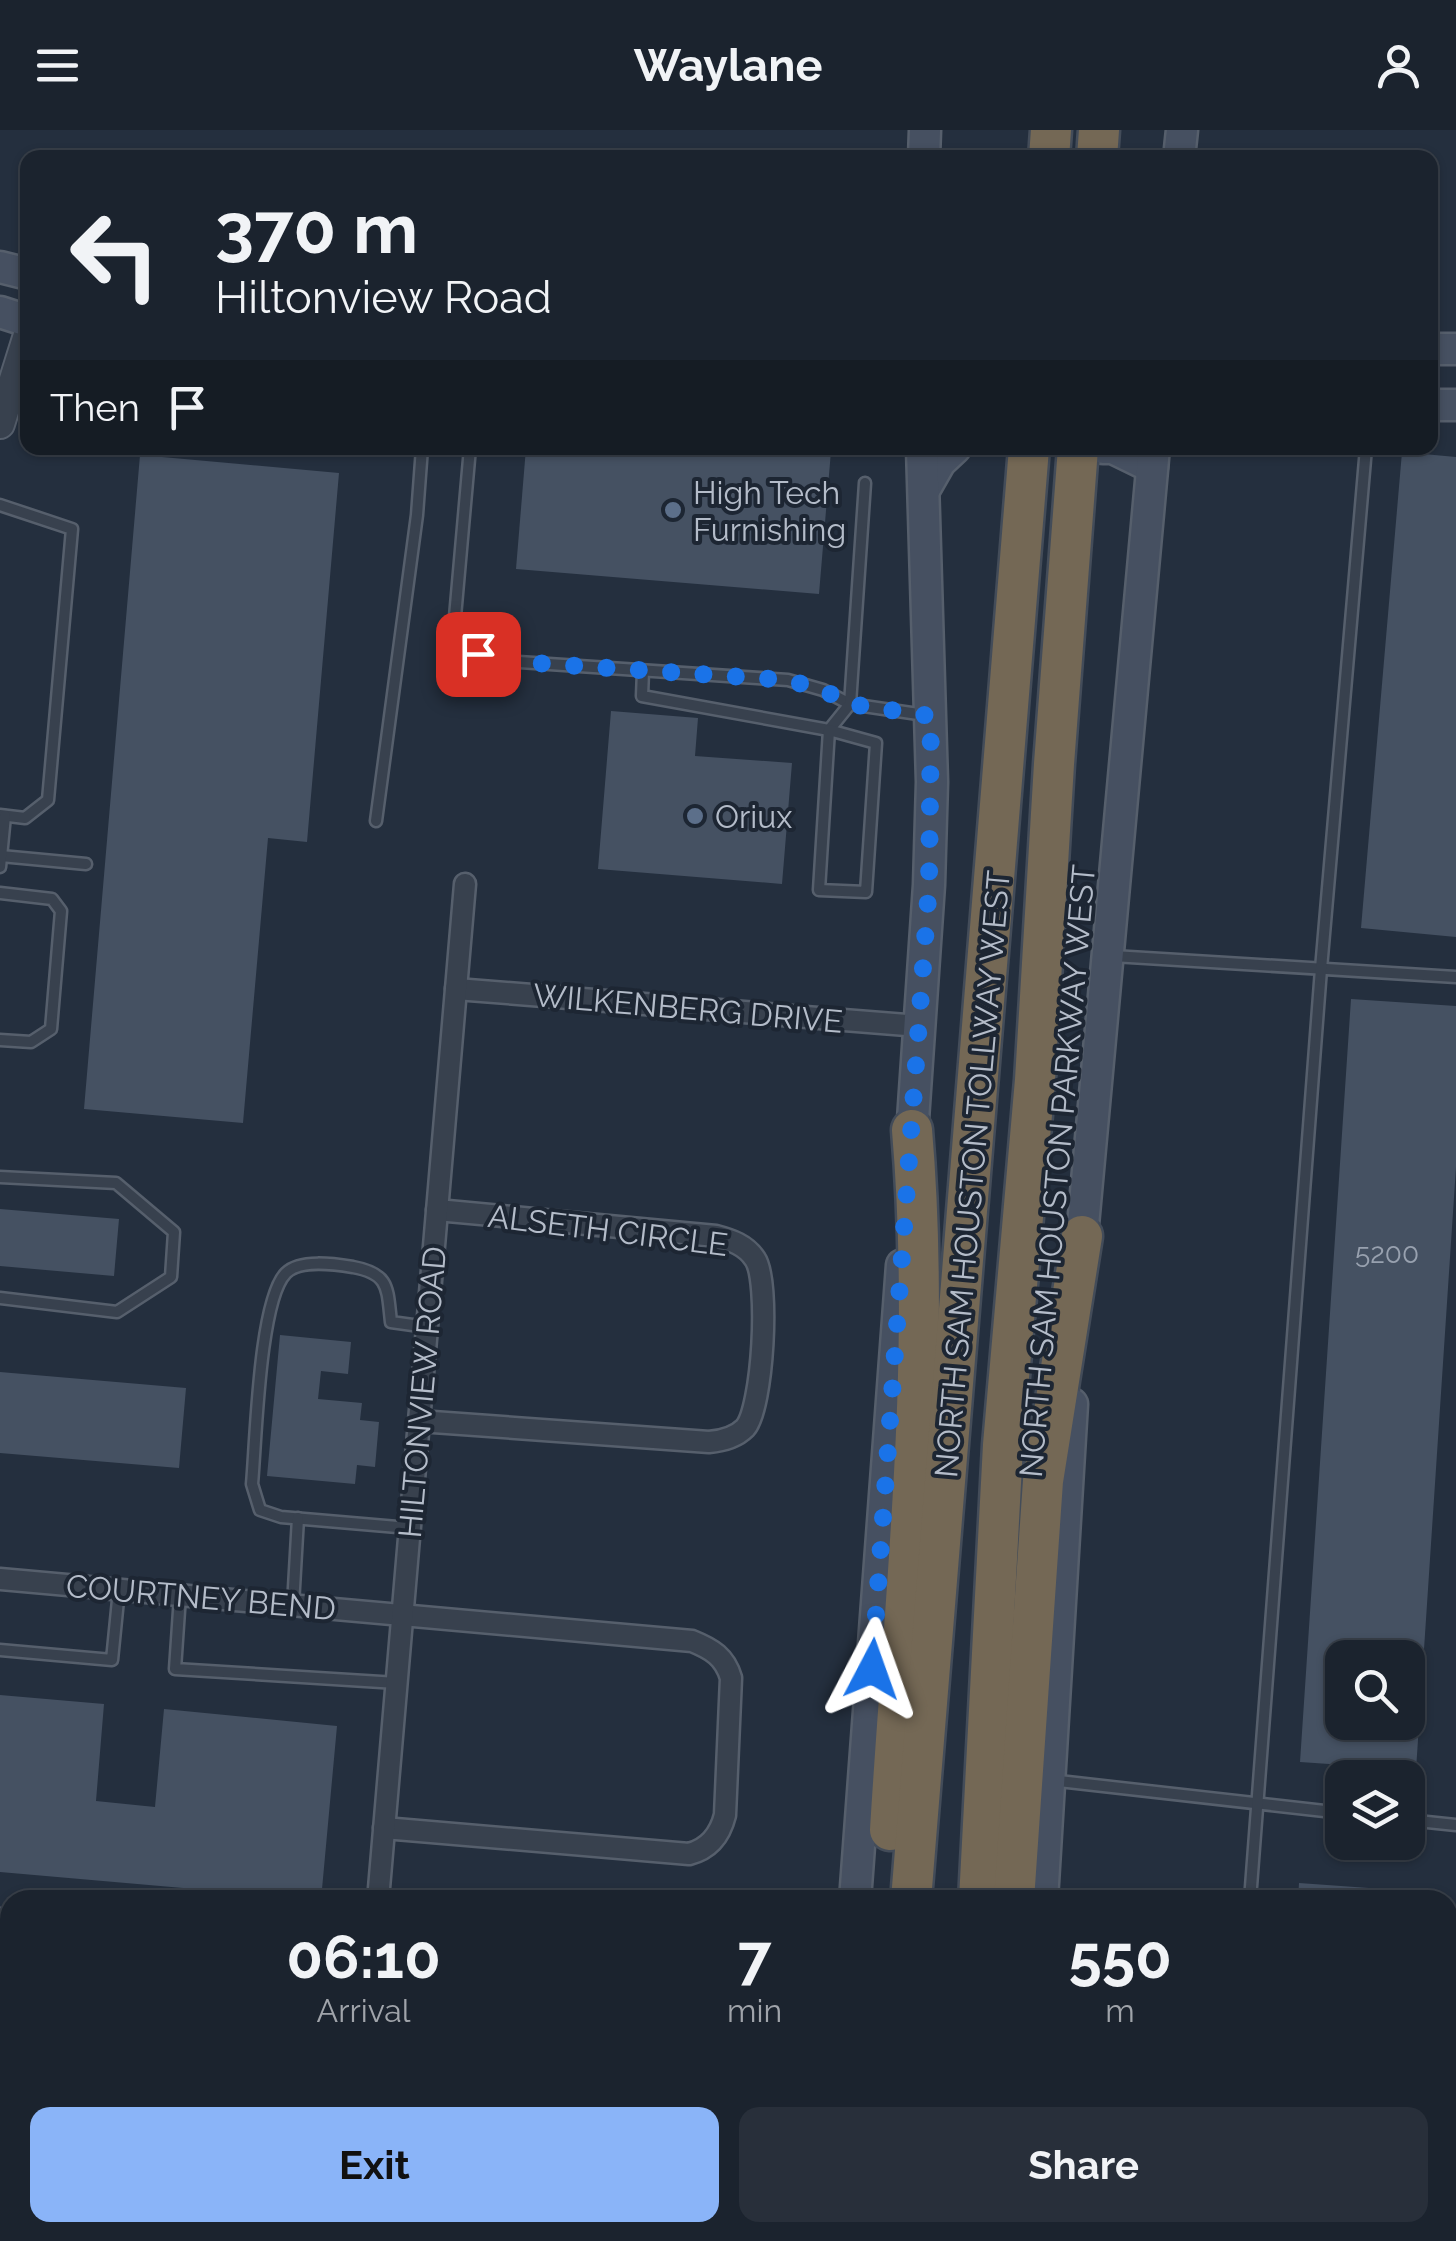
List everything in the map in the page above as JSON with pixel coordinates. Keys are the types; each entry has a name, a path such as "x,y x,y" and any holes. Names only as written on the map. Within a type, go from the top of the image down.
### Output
{"highway":[{"name":"NORTH SAM HOUSTON TOLLWAY WEST","path":"912,1890 1030,455"},
{"name":"NORTH SAM HOUSTON TOLLWAY WEST","path":"981,1890 1003,1445 1035,1080 1078,455"},
{"path":"887,1890 914,1492 918,1205 912,1130"},
{"path":"1015,1890 1043,1481 1082,1236"}],"main road":[{"path":"906,455 924,490"},
{"path":"856,1890 929,885 931,716 922,455"},
{"path":"924,490 948,455"},
{"name":"NORTH SAM HOUSTON PARKWAY WEST","path":"1043,1890 1082,1236 1157,455"}],"street":[{"path":"0,424 13,397 20,368"},
{"name":"HILTONVIEW ROAD","path":"379,1890 465,884"},
{"name":"WILKENBERG DRIVE","path":"456,989 919,1026"},
{"name":"ALSETH CIRCLE","path":"419,1421 724,1440 745,1428 756,1402 762,1272 755,1258 732,1240 437,1210"},
{"name":"COURTNEY BEND","path":"0,1580 692,1641 712,1649 727,1664 731,1678 725,1815 721,1830 702,1850 689,1854 384,1828"}],"lane":[{"path":"376,821 418,515 422,455"},
{"path":"469,455 454,628 458,641 478,654 505,661 788,680 823,690 850,704 931,716"},
{"path":"1251,1890 1320,969 1365,455"},
{"path":"643,671 642,696 829,730 876,743 866,892 819,890 829,730 850,704 864,483"},
{"path":"0,505 72,530 48,800 25,818 2,816 0,867"},
{"path":"1,856 86,864"},
{"path":"0,893 52,899 62,910 51,1030 31,1042 0,1040"},
{"path":"1108,956 1456,977"},
{"path":"0,1177 116,1183 174,1232 170,1278 116,1312 0,1298"},
{"path":"410,1528 281,1517 260,1510 252,1484 270,1304 284,1274 297,1265 374,1271 382,1280 392,1322 427,1326"},
{"path":"293,1606 298,1518"},
{"path":"0,1650 112,1660 119,1590"},
{"path":"180,1595 175,1669 397,1683"},
{"path":"1049,1780 1325,1811"},
{"path":"1425,1822 1456,1825"}],"building":[{"path":"140,455 339,473 307,842 268,838 243,1123 84,1109"},
{"name":"High Tech Furnishing","path":"525,455 831,455 819,594 516,569"},
{"path":"1402,455 1456,457 1456,937 1361,928"},
{"name":"Oriux","path":"611,711 698,718 695,756 792,763 782,884 598,869"},
{"path":"1351,999 1456,1006 1456,1167 1425,1640 1325,1640 1325,1740 1418,1740 1417,1760 1325,1760 1325,1764 1300,1762"},
{"path":"0,1209 119,1219 114,1276 0,1266"},
{"path":"280,1335 351,1342 348,1374 321,1371 318,1399 362,1403 360,1420 379,1422 375,1467 357,1465 355,1484 267,1476"},
{"path":"0,1372 186,1388 179,1468 0,1453"},
{"path":"0,1695 104,1704 96,1801 155,1807 164,1709 337,1726 322,1890 183,1890 0,1872"},
{"path":"1299,1883 1383,1889 1383,1890 1299,1890"}],"place":[{"name":"High Tech Furnishing","path":"673,510"},
{"name":"Oriux","path":"695,816"}],"route":[{"path":"478,654 505,661 788,680 823,690 850,704 931,716 929,885 872,1669"}]}
